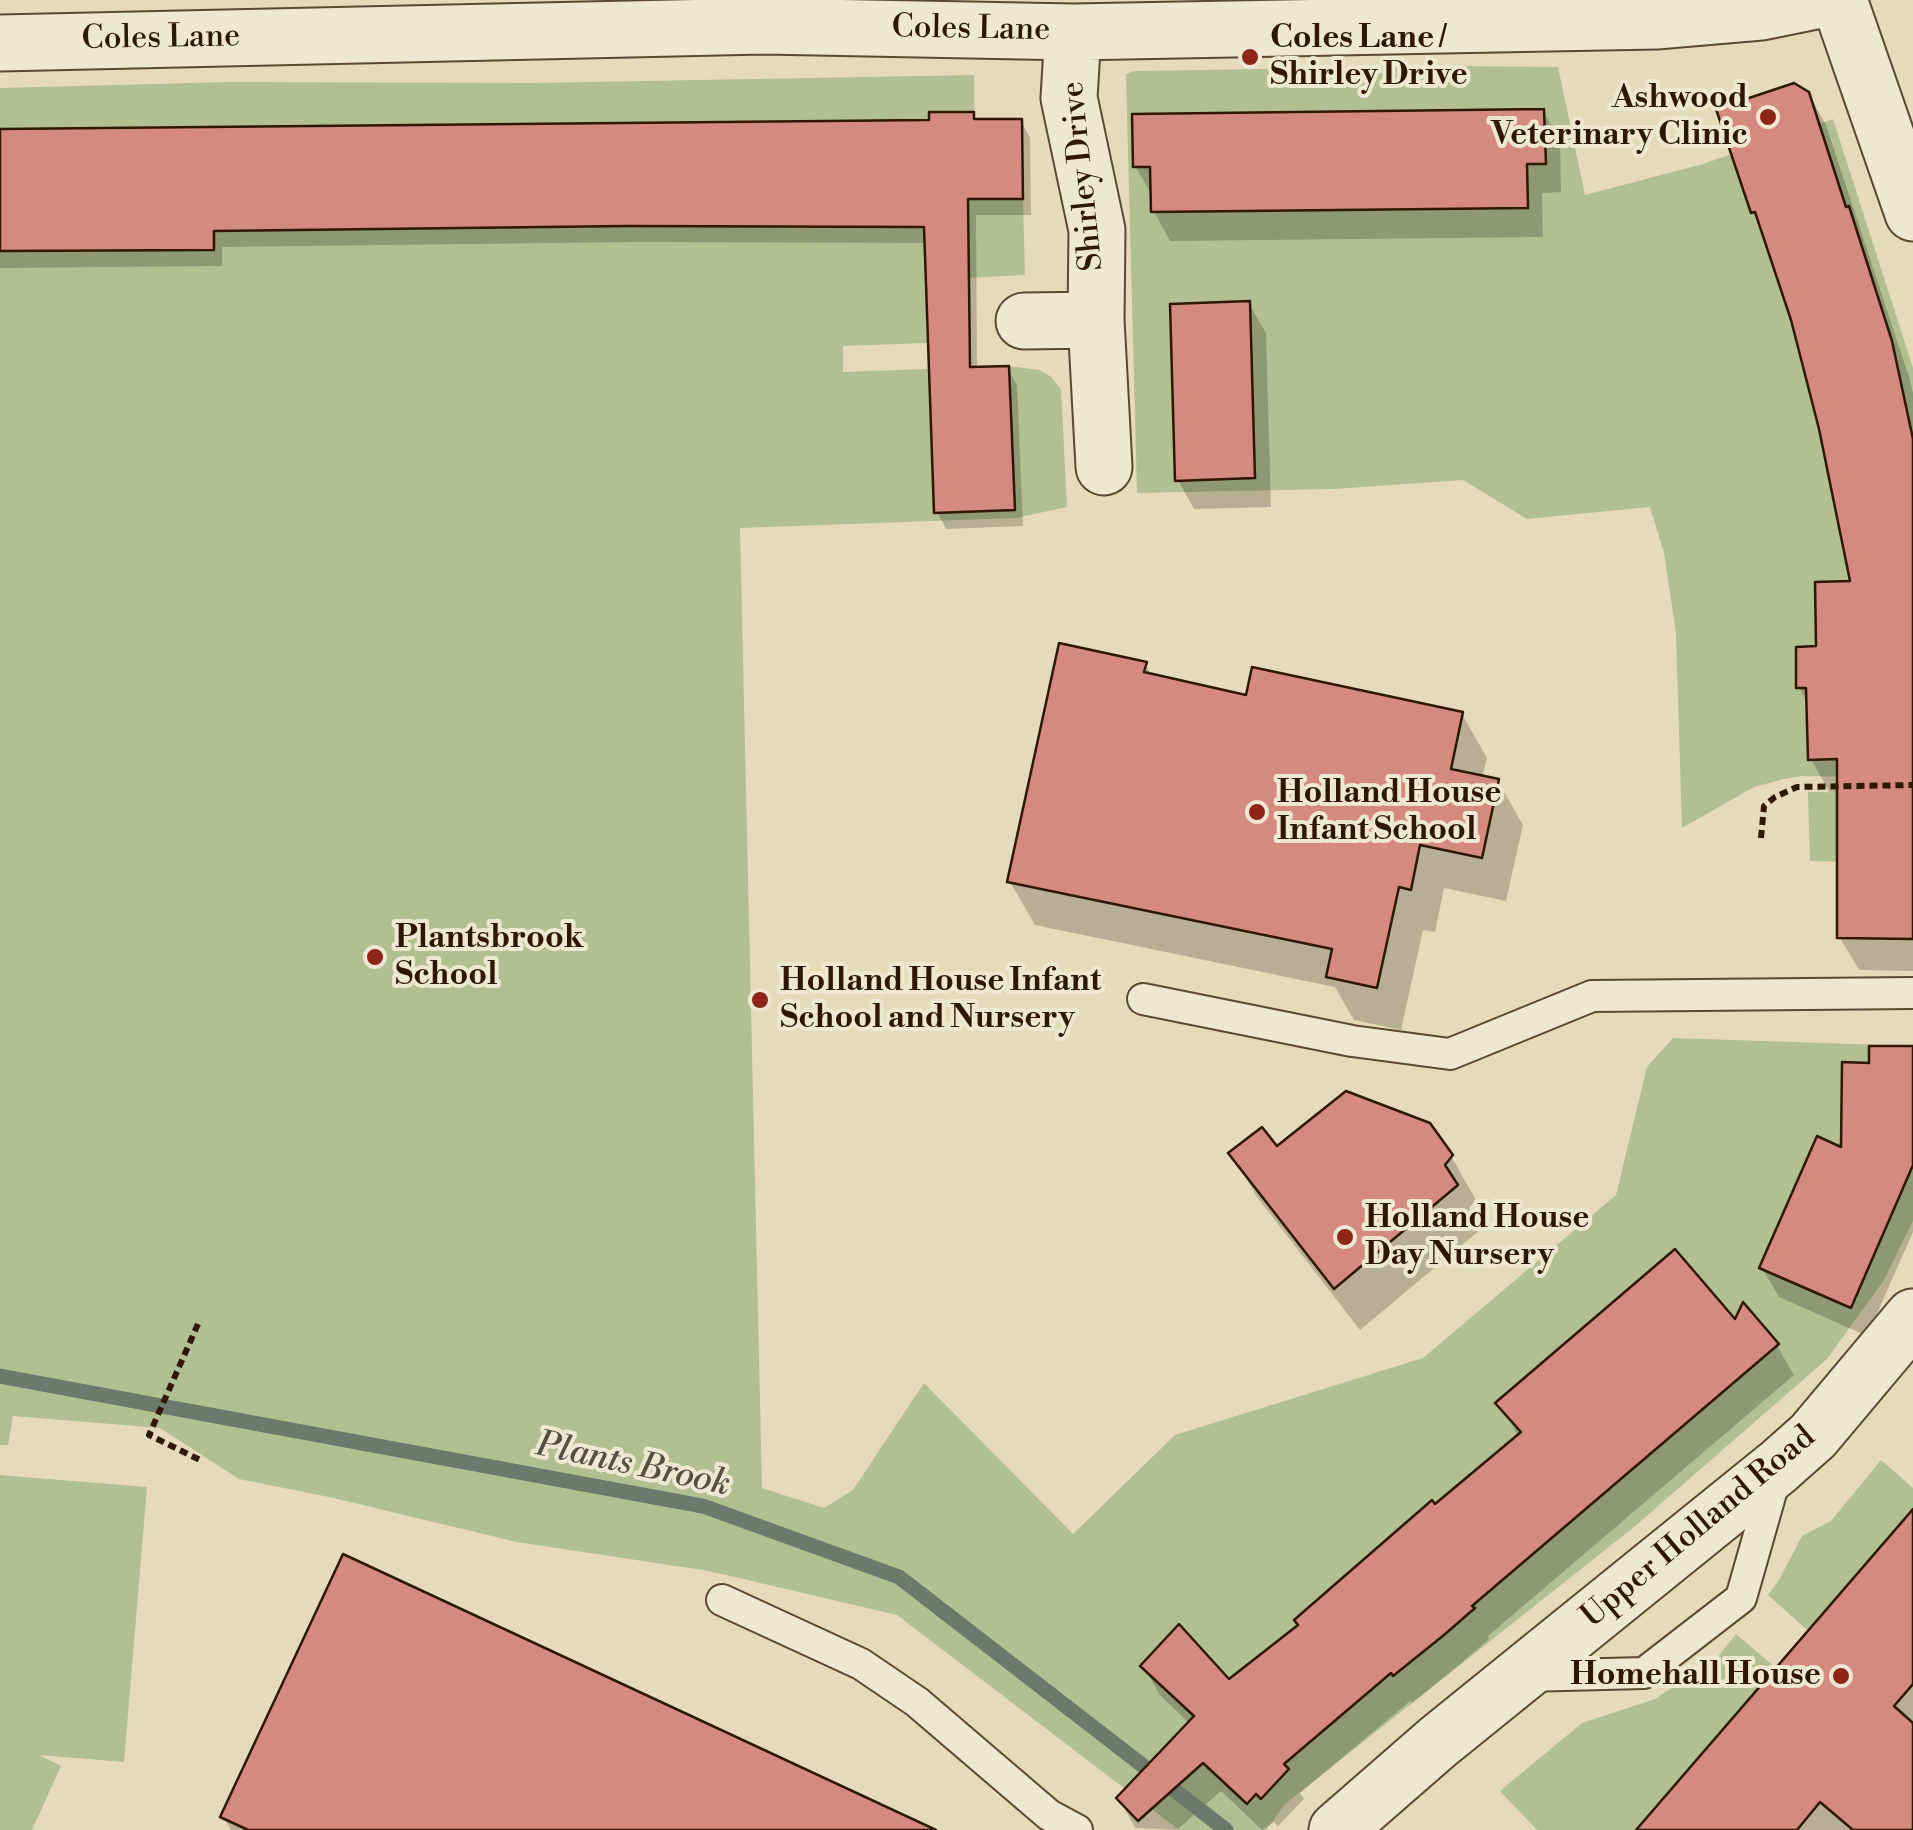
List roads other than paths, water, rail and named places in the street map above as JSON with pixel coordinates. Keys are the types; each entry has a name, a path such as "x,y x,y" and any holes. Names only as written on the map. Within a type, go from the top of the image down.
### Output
{"street":[{"name":"Coles Lane","path":"0,42 764,13 1074,32 1656,21 1761,12 1820,0"},
{"path":"1839,0 1913,213"},
{"name":"Shirley Drive","path":"1074,32 1069,98 1096,230 1096,320 1104,467"},
{"name":"Shirley Drive","path":"1024,321 1096,320"},
{"name":"Upper Holland Road","path":"1337,1830 1438,1742 1778,1467 1812,1436 1910,1321"}],"lane":[{"path":"1143,999 1352,1041 1450,1054 1592,996 1913,993"},
{"path":"1521,1676 1644,1673 1741,1598 1778,1467"},
{"path":"722,1600 861,1664 917,1702 1049,1815 1077,1830"}],"waterway":[{"name":"Plants Brook","path":"0,1376 703,1506 899,1577 1226,1830"}],"place":[{"name":"Coles Lane / Shirley Drive","path":"1250,57"},
{"name":"Ashwood Veterinary Clinic","path":"1768,117"},
{"name":"Holland House Infant School","path":"1257,812"},
{"name":"Plantsbrook School","path":"375,957"},
{"name":"Holland House Infant School and Nursery","path":"760,1000"},
{"name":"Holland House Day Nursery","path":"1345,1237"},
{"name":"Homehall House","path":"1841,1676"}]}
